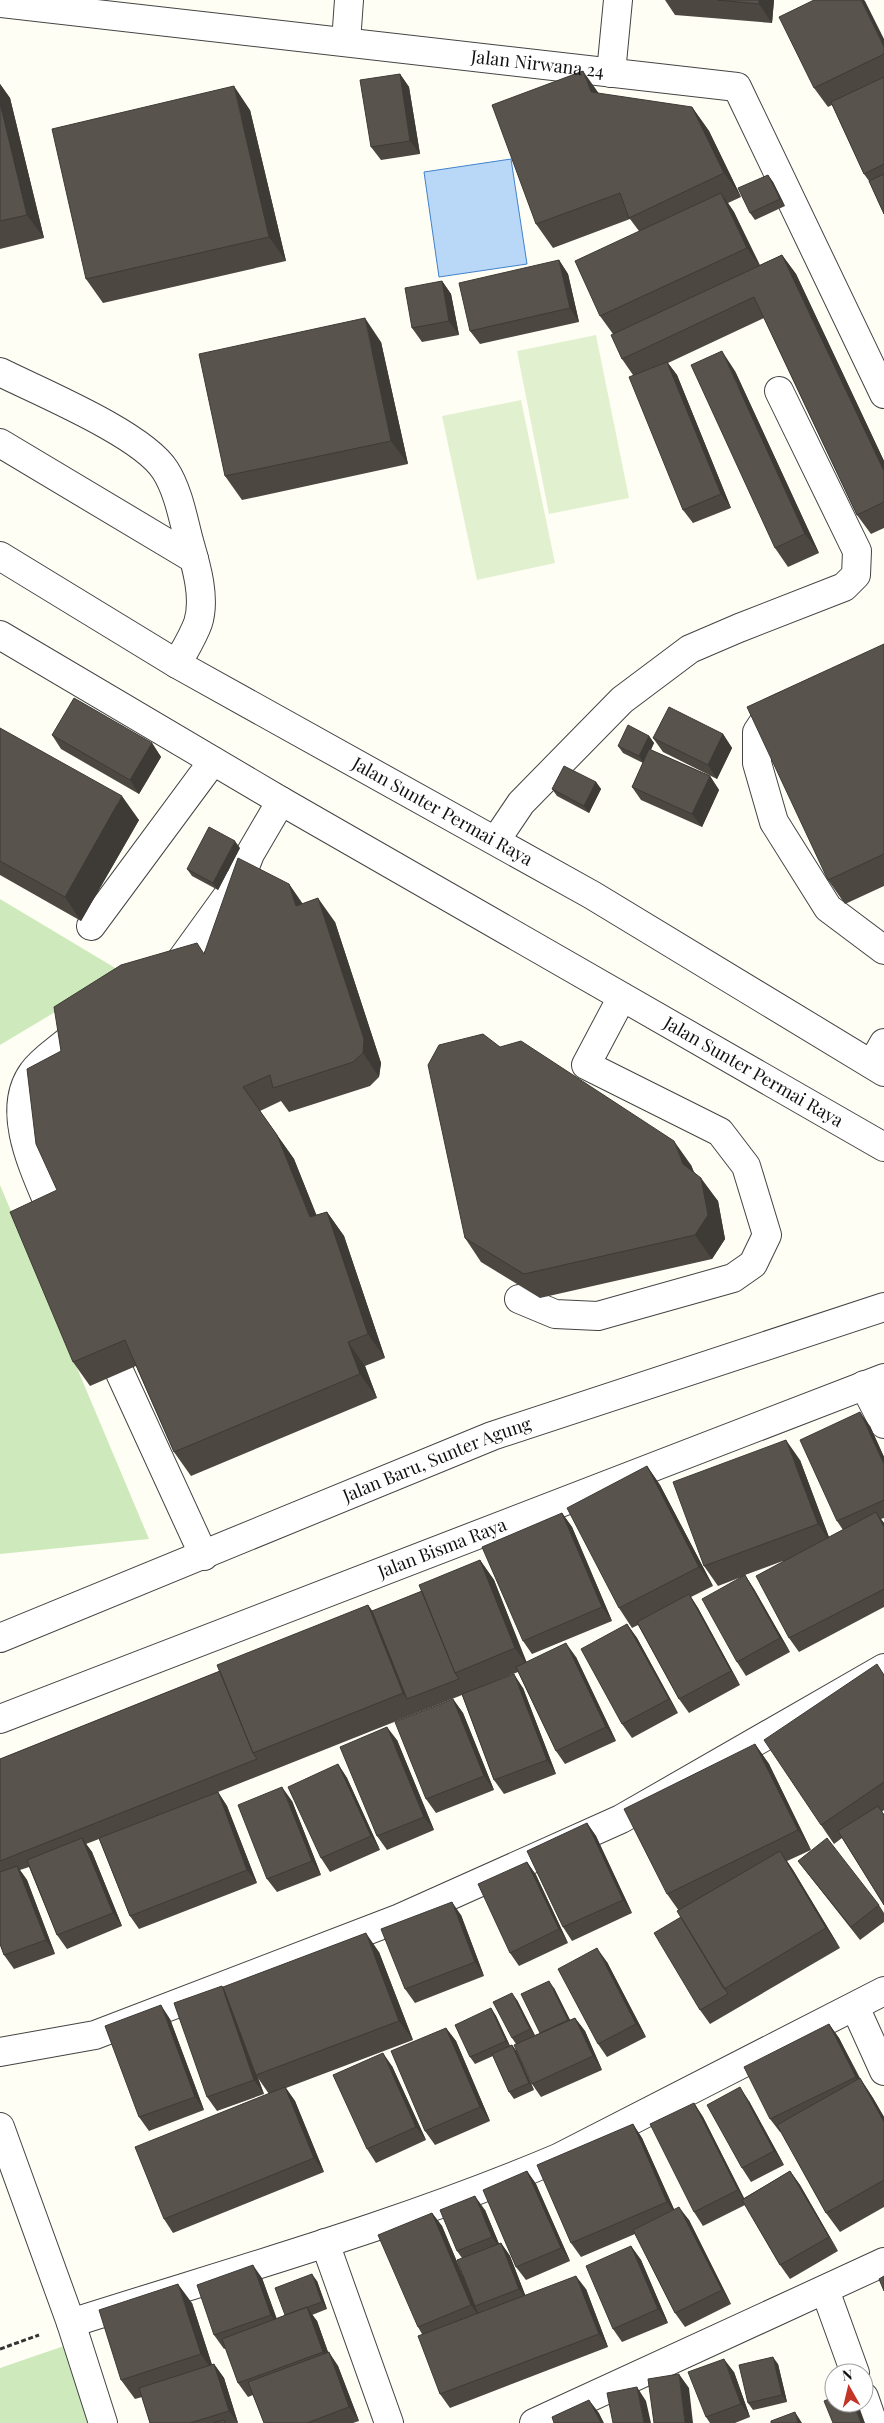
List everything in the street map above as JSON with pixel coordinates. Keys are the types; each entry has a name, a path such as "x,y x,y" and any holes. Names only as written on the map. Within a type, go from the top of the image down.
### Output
{"street":[{"path":"346,42 349,0"},
{"path":"611,73 618,0"},
{"name":"Jalan Nirwana 24","path":"0,2 56,4 346,42 737,87 884,394"},
{"path":"0,372 104,424 146,450 165,469 172,485 194,559 200,598 198,622 178,664"},
{"path":"496,840 521,803 622,700 690,649 844,587 856,574 857,550 779,391"},
{"path":"0,444 194,559"},
{"name":"Jalan Sunter Permai Raya","path":"0,556 178,664 496,840 880,1060"},
{"name":"Jalan Sunter Permai Raya","path":"0,635 281,801 884,1147"},
{"path":"804,697 769,714 757,732 757,763 774,822 828,908 884,950"},
{"path":"91,926 213,761"},
{"path":"166,982 241,877 250,854 281,801"},
{"path":"519,1299 555,1314 598,1316 733,1278 753,1264 767,1235 746,1166 720,1132 586,1064 622,996"},
{"path":"56,1222 22,1133 20,1102 33,1072 71,1038"},
{"name":"Jalan Baru, Sunter Agung","path":"0,1638 204,1556 492,1436 884,1307"},
{"path":"120,1373 204,1556"},
{"path":"874,1381 884,1424"},
{"name":"Jalan Bisma Raya","path":"0,1720 874,1381"},
{"path":"0,2052 95,2035 400,1918 621,1819 884,1668"},
{"path":"71,2323 325,2243 502,2182 558,2158 884,1991"},
{"path":"856,2007 884,2072"},
{"path":"0,2126 71,2323 103,2423"},
{"path":"325,2243 389,2423"},
{"path":"534,2423 884,2262"},
{"path":"826,2290 852,2363"}],"path":[{"path":"0,2349 71,2323"}],"green space":[{"path":"596,335 629,498 549,514 517,351"},
{"path":"521,400 555,563 477,580 442,416"},
{"path":"0,899 122,972 0,1045"},
{"path":"0,1185 149,1539 0,1554"},
{"path":"64,2346 90,2423 0,2423 0,2368"}],"water":[{"path":"511,159 527,264 439,277 424,172"}],"building":[{"path":"717,0 759,0 759,4"},
{"path":"814,0 861,0 884,47 884,54 814,88 779,17"},
{"path":"583,71 591,92 692,107 724,173 629,218 620,193 536,224 492,105"},
{"path":"400,74 410,141 371,147 360,80"},
{"path":"884,77 884,164 864,174 831,102"},
{"path":"234,86 269,237 86,279 52,129"},
{"path":"0,103 27,215 0,221"},
{"path":"884,174 884,214 869,181"},
{"path":"768,175 780,199 750,213 738,188"},
{"path":"721,193 747,248 600,316 575,261"},
{"path":"782,255 884,471 884,502 857,515 754,297 622,359 611,335"},
{"path":"559,260 570,308 470,331 459,283"},
{"path":"442,281 449,321 412,328 405,288"},
{"path":"365,318 391,441 225,476 199,354"},
{"path":"722,351 805,534 775,548 691,365"},
{"path":"667,362 721,494 683,510 629,377"},
{"path":"884,644 884,854 828,880 747,707"},
{"path":"74,698 152,743 130,780 52,735"},
{"path":"669,707 723,734 708,765 653,738"},
{"path":"628,725 649,736 639,756 618,746"},
{"path":"0,728 122,796 65,897 0,861"},
{"path":"649,749 710,776 692,814 632,787"},
{"path":"564,766 596,782 584,806 552,789"},
{"path":"209,827 235,841 213,883 187,869"},
{"path":"238,858 289,884 296,906 318,898 364,1039 363,1053 353,1062 273,1088 270,1075 243,1087 277,1135 310,1217 327,1212 368,1334 348,1342 360,1374 174,1452 125,1340 73,1362 10,1212 57,1190 36,1144 27,1069 61,1051 54,1007 121,965 197,943 204,954"},
{"path":"483,1034 500,1047 521,1041 674,1141 683,1164 701,1178 708,1215 695,1235 524,1274 465,1238 428,1065 439,1045"},
{"path":"860,1412 884,1464 884,1500 837,1521 800,1440"},
{"path":"786,1440 818,1524 704,1566 673,1482"},
{"path":"647,1466 699,1567 619,1608 567,1508"},
{"path":"876,1512 884,1527 884,1589 789,1638 756,1576"},
{"path":"562,1513 602,1607 523,1641 482,1547"},
{"path":"480,1560 515,1648 455,1673 419,1585"},
{"path":"745,1575 780,1638 737,1662 702,1599"},
{"path":"422,1591 459,1679 407,1699 372,1611"},
{"path":"689,1594 731,1671 679,1699 637,1622"},
{"path":"368,1605 403,1693 253,1753 217,1665"},
{"path":"627,1624 669,1699 622,1724 581,1649"},
{"path":"566,1643 606,1727 556,1751 516,1667"},
{"path":"877,1664 884,1675 884,1782 821,1825 764,1740"},
{"path":"220,1671 257,1759 0,1861 0,1759"},
{"path":"514,1674 547,1760 494,1780 462,1694"},
{"path":"453,1699 484,1776 426,1799 395,1722"},
{"path":"387,1727 424,1817 377,1836 340,1747"},
{"path":"755,1744 798,1830 667,1894 624,1809"},
{"path":"338,1764 371,1836 321,1858 288,1787"},
{"path":"282,1787 312,1861 267,1879 238,1805"},
{"path":"218,1792 247,1870 130,1916 99,1838"},
{"path":"878,1806 884,1815 884,1905 838,1831"},
{"path":"587,1823 623,1900 563,1927 527,1851"},
{"path":"82,1838 113,1913 57,1935 27,1860"},
{"path":"827,1838 879,1905 851,1927 798,1861"},
{"path":"780,1851 826,1928 724,1989 677,1911"},
{"path":"527,1862 559,1929 510,1953 478,1884"},
{"path":"17,1866 46,1940 4,1955 0,1944 0,1872"},
{"path":"452,1902 475,1962 405,1989 381,1929"},
{"path":"681,1917 728,1994 700,2010 654,1933"},
{"path":"366,1933 399,2021 256,2075 223,1987"},
{"path":"597,1948 636,2024 598,2044 558,1969"},
{"path":"549,1981 568,2020 540,2033 521,1994"},
{"path":"222,1986 254,2080 207,2097 174,2003"},
{"path":"512,1993 530,2029 512,2038 493,2002"},
{"path":"161,2005 195,2097 139,2117 105,2026"},
{"path":"491,2008 506,2041 470,2057 455,2025"},
{"path":"575,2018 593,2056 532,2084 514,2045"},
{"path":"829,2024 856,2077 770,2119 744,2067"},
{"path":"446,2028 480,2107 425,2131 391,2051"},
{"path":"512,2045 529,2083 509,2092 492,2054"},
{"path":"383,2053 416,2127 367,2149 333,2075"},
{"path":"860,2078 884,2122 884,2180 826,2213 777,2125"},
{"path":"285,2087 314,2158 164,2219 135,2147"},
{"path":"740,2087 774,2151 742,2168 707,2105"},
{"path":"694,2103 738,2190 694,2212 650,2124"},
{"path":"633,2124 667,2202 571,2243 537,2165"},
{"path":"527,2171 561,2248 516,2267 483,2190"},
{"path":"790,2171 829,2237 780,2265 742,2200"},
{"path":"475,2196 492,2237 457,2251 440,2210"},
{"path":"679,2207 722,2290 675,2313 633,2230"},
{"path":"432,2213 471,2305 418,2327 378,2235"},
{"path":"501,2243 519,2289 475,2306 457,2260"},
{"path":"631,2246 658,2309 613,2329 586,2266"},
{"path":"253,2265 271,2315 214,2335 197,2285"},
{"path":"312,2274 322,2302 285,2315 275,2288"},
{"path":"576,2276 599,2334 440,2394 418,2336"},
{"path":"884,2276 884,2291 879,2279"},
{"path":"178,2284 201,2354 121,2380 99,2310"},
{"path":"307,2307 323,2352 238,2383 222,2339"},
{"path":"329,2352 349,2407 307,2423 264,2423 248,2382"},
{"path":"773,2357 782,2395 748,2403 739,2365"},
{"path":"724,2359 741,2404 706,2417 688,2372"},
{"path":"214,2364 229,2411 190,2423 150,2423 139,2388"},
{"path":"679,2374 685,2423 654,2423 648,2379"},
{"path":"637,2387 644,2423 613,2423 607,2393"},
{"path":"589,2400 601,2423 554,2423 552,2417"},
{"path":"795,2412 798,2423 771,2423 771,2421"},
{"path":"829,2413 857,2413 861,2423 833,2423"},
{"path":"224,2420 225,2423 213,2423"}]}
